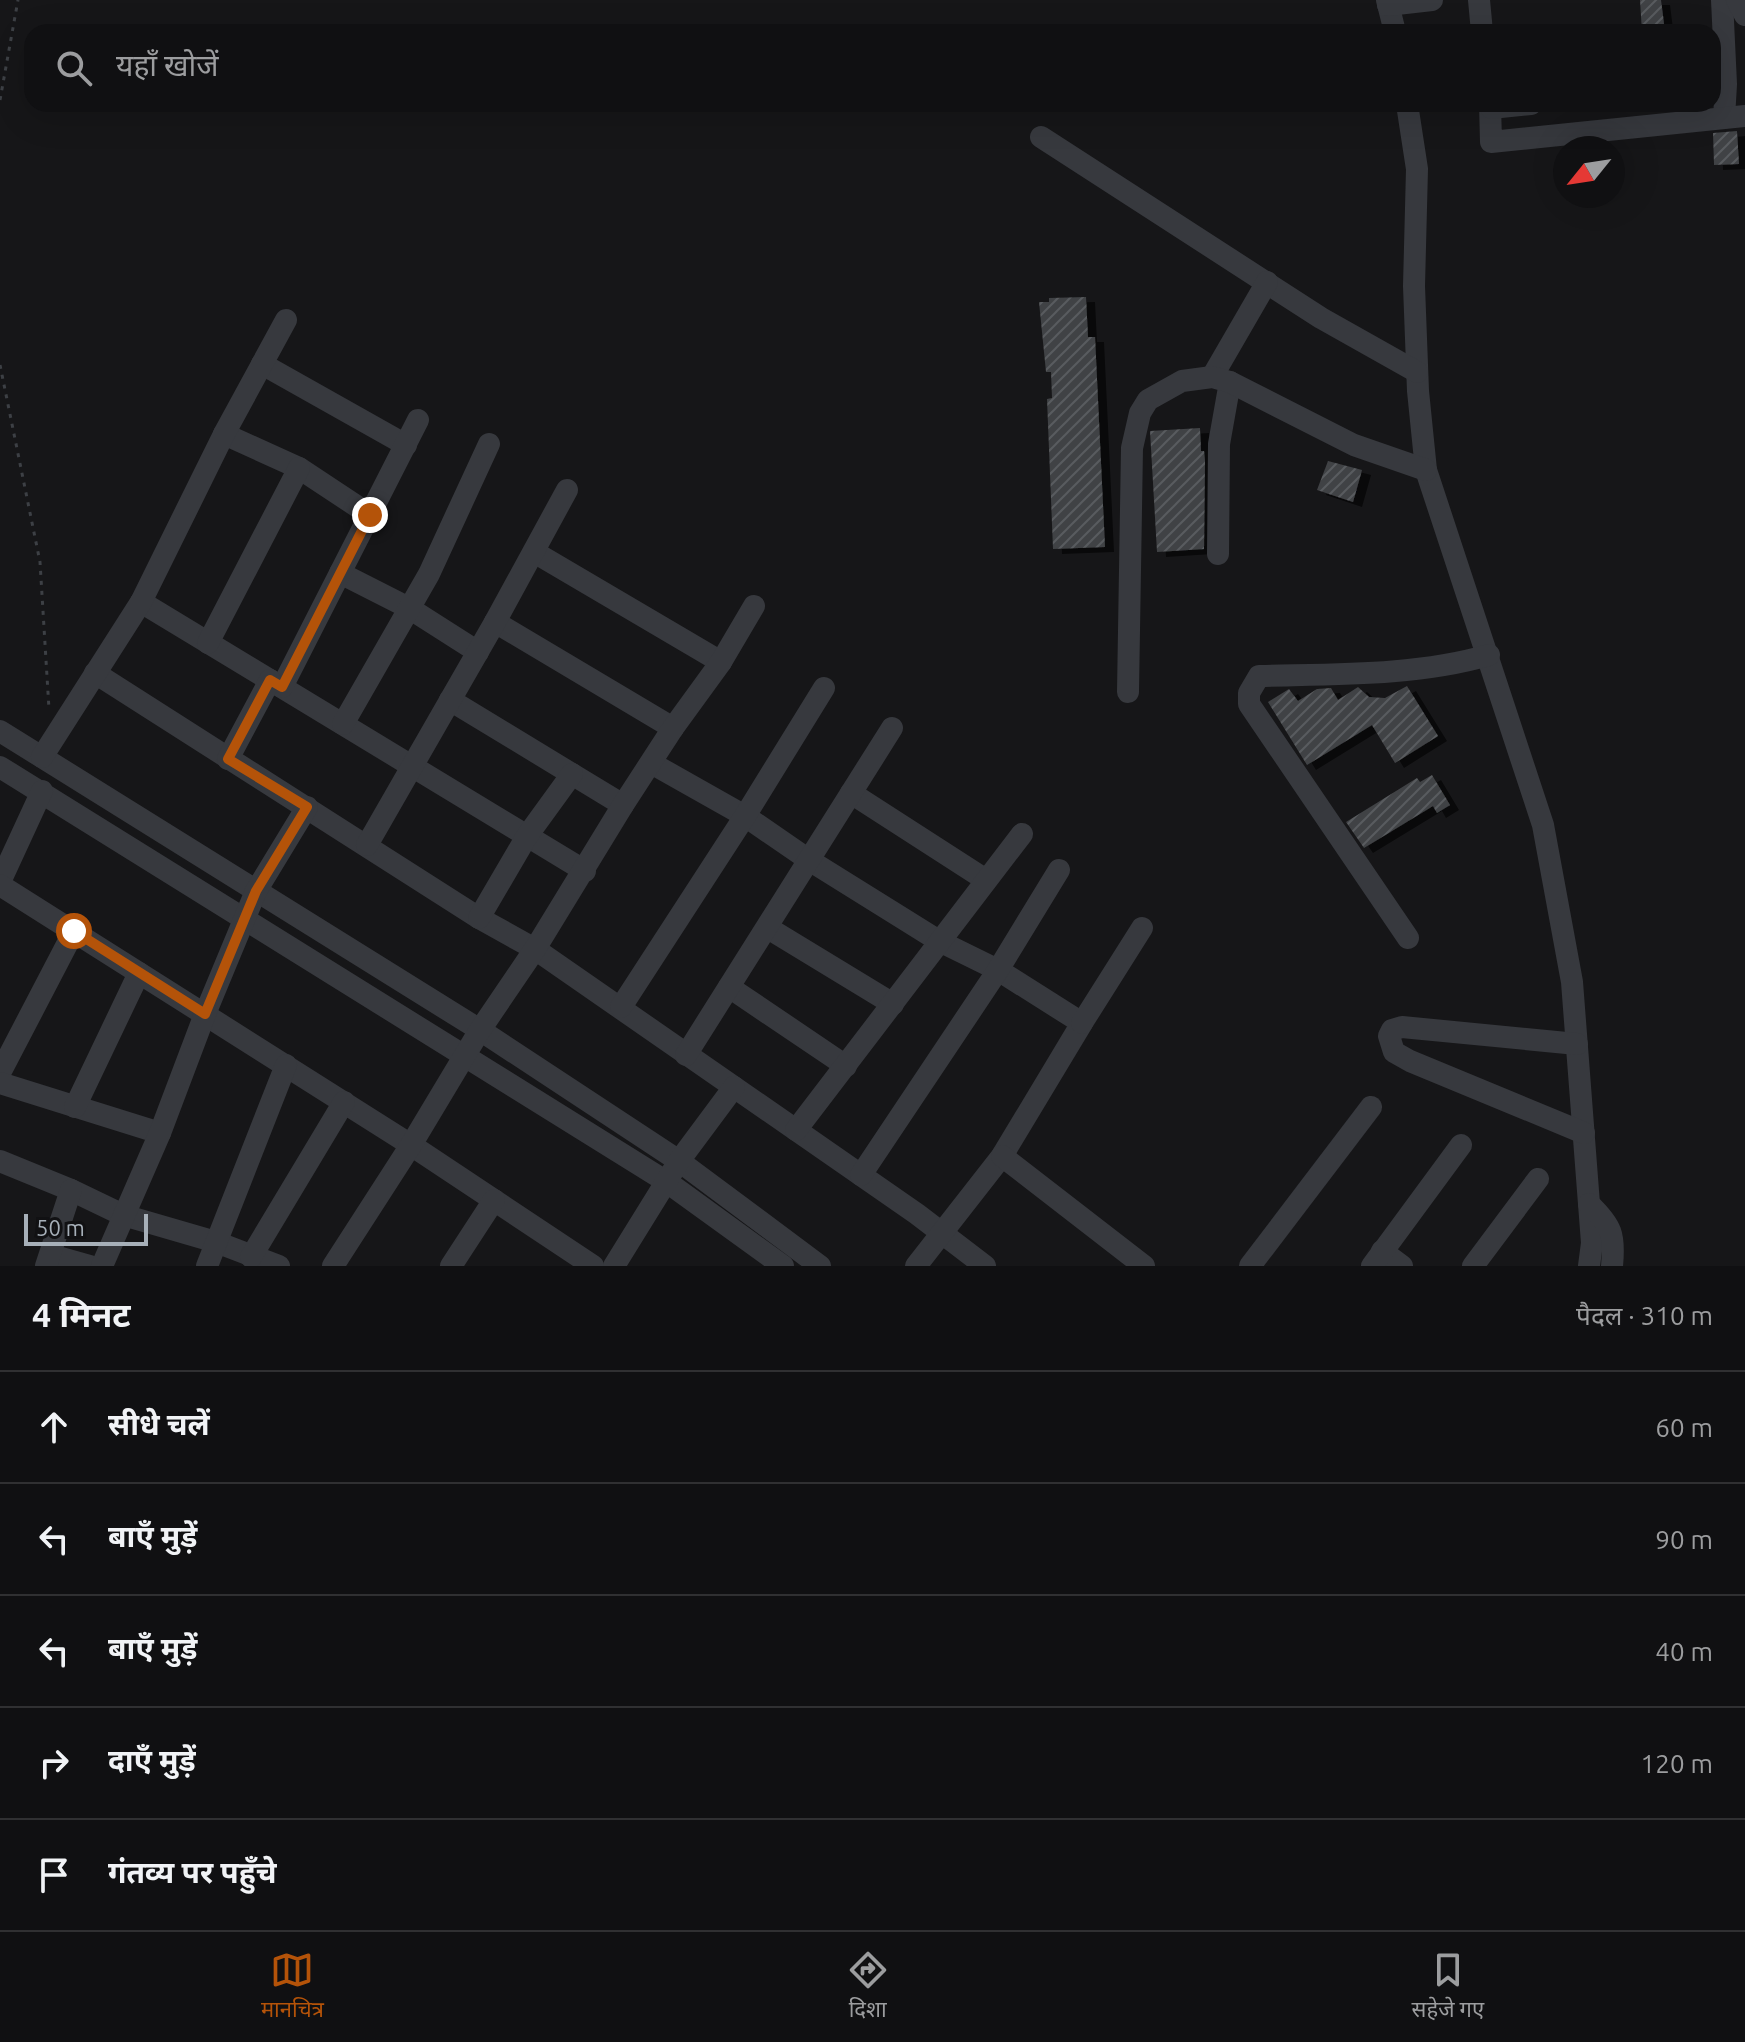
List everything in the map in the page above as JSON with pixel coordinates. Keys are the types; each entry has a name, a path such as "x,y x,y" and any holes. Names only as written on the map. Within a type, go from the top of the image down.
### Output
{"street":[{"path":"1393,24 1387,2 1432,0"},
{"path":"1479,0 1481,24"},
{"path":"1721,42 1722,0"},
{"path":"1737,0 1745,15"},
{"path":"1490,112 1491,142 1734,117 1721,87"},
{"path":"1408,112 1417,169 1414,286 1417,372 1426,470 1543,825 1572,982 1592,1243 1589,1266"},
{"path":"1041,137 1321,318 1417,372"},
{"path":"1218,554 1221,380 1267,282"},
{"path":"47,748 141,602 224,434 286,320"},
{"path":"262,364 406,445"},
{"path":"1128,692 1132,448 1140,413 1148,400 1182,381 1221,380 1354,445 1426,470"},
{"path":"228,759 276,684 340,573 418,420"},
{"path":"224,434 299,468 370,515"},
{"path":"343,724 429,574 489,444"},
{"path":"208,643 299,468"},
{"path":"367,845 567,490"},
{"path":"534,552 721,662"},
{"path":"340,573 409,608 478,652"},
{"path":"141,602 585,871"},
{"path":"333,1266 480,1030 585,871 623,805 721,662 754,606"},
{"path":"495,622 673,728"},
{"path":"1408,938 1249,704 1249,693 1259,676 1400,669 1467,662 1489,655"},
{"path":"95,673 479,918 535,949 861,1175 985,1266"},
{"path":"621,1007 824,688"},
{"path":"450,700 623,805"},
{"path":"686,1055 892,728"},
{"path":"0,731 47,748 256,891 480,1030 679,1161 820,1266"},
{"path":"651,763 745,816 939,941 998,970 1082,1023"},
{"path":"0,767 667,1182 783,1266"},
{"path":"479,918 527,836 572,774"},
{"path":"42,791 0,883 411,1145 593,1266"},
{"path":"851,793 986,880"},
{"path":"102,1266 160,1133 256,891 307,807"},
{"path":"796,1130 1022,834"},
{"path":"861,1175 998,970 1059,870"},
{"path":"768,928 893,1004"},
{"path":"916,1266 1002,1156 1142,928"},
{"path":"0,1073 74,931"},
{"path":"75,1107 139,973"},
{"path":"729,987 846,1066"},
{"path":"1577,1044 1402,1027 1392,1030 1389,1036 1394,1052 1410,1061 1584,1133"},
{"path":"207,1266 286,1065"},
{"path":"0,1083 160,1133"},
{"path":"614,1266 679,1161 734,1087"},
{"path":"251,1257 344,1102"},
{"path":"1261,1262 1371,1107"},
{"path":"1402,1266 1377,1259 1461,1145"},
{"path":"1002,1156 1144,1266"},
{"path":"0,1161 123,1215 216,1242 279,1266"},
{"path":"1473,1266 1538,1179"},
{"path":"71,1190 48,1260 90,1266"},
{"path":"451,1266 494,1200"},
{"path":"1589,1204 1607,1222 1614,1243 1612,1266"}],"path":[{"path":"0,100 18,0"},
{"path":"0,365 40,562 47,748"}],"building":[{"path":"1640,0 1661,0 1664,24 1642,24"},
{"path":"1737,131 1739,164 1714,165 1713,133"},
{"path":"1086,297 1088,337 1095,337 1105,547 1053,549 1047,399 1052,398 1051,372 1046,372 1039,302 1049,302 1049,298"},
{"path":"1200,428 1201,451 1204,451 1205,461 1204,549 1157,552 1150,431"},
{"path":"1328,461 1362,470 1353,502 1317,490"},
{"path":"1407,686 1438,736 1395,763 1372,725 1307,765 1268,702 1289,689 1298,701 1317,689 1331,688 1338,700 1358,687 1369,697 1385,698"},
{"path":"1432,775 1450,805 1437,813 1433,806 1364,848 1346,822 1417,778 1420,782"}],"route":[{"path":"74,931 205,1014 256,891 307,807 228,759 270,680 282,687 370,515"}]}
